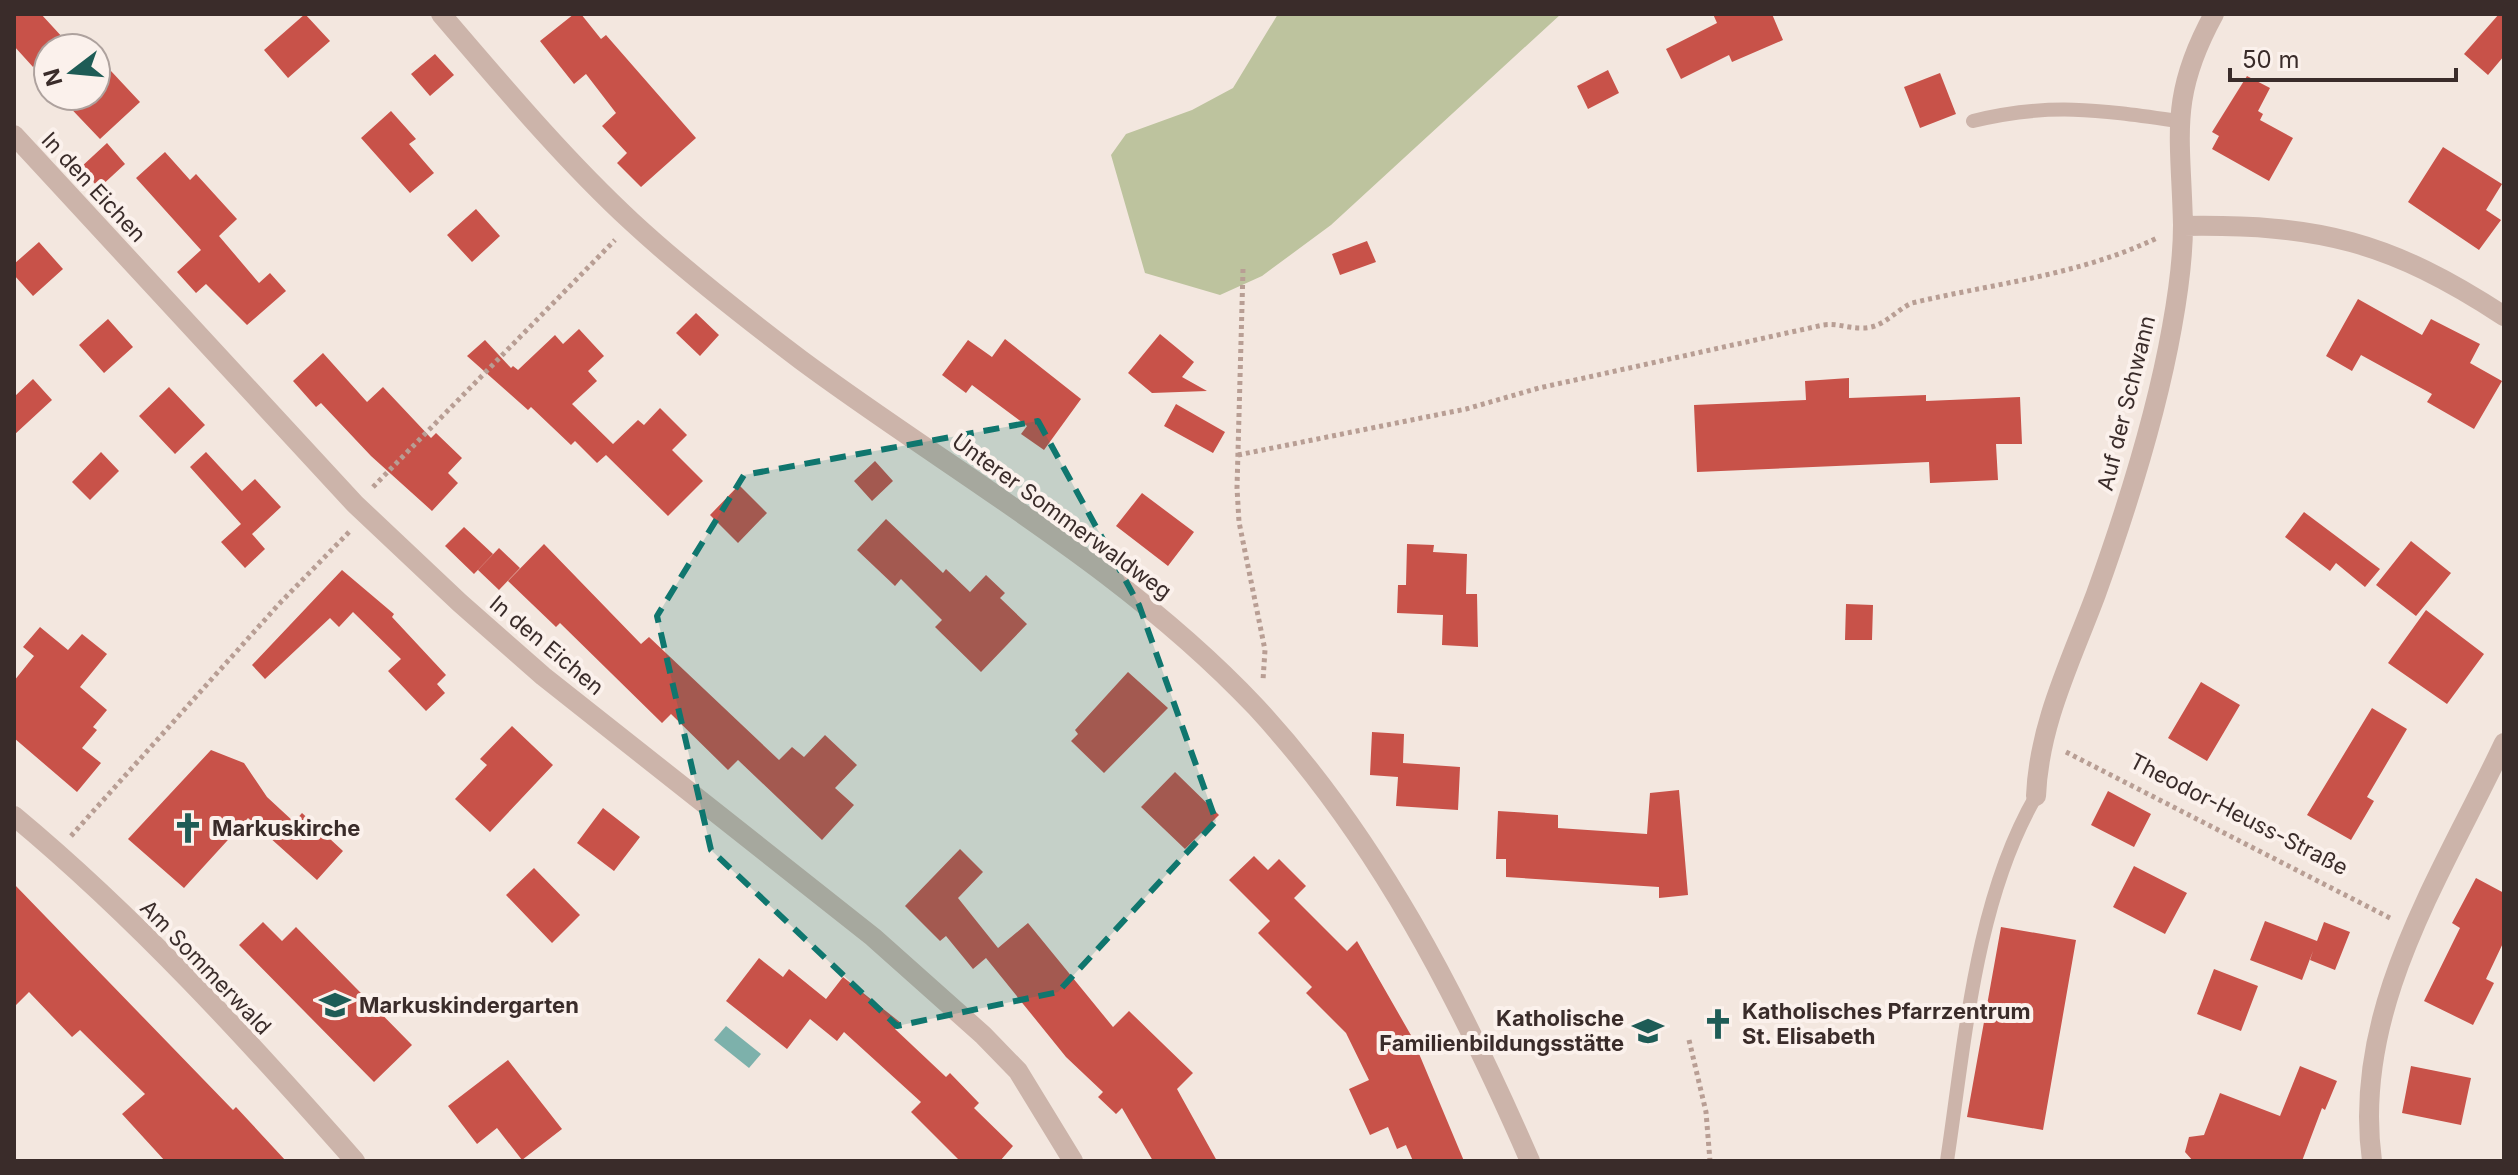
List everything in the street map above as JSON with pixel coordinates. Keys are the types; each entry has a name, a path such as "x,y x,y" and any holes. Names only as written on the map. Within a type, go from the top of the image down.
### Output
{"street":[{"name":"Unterer Sommerwaldweg","path":"441,14 579,170 687,270 803,361 1134,595 1200,652 1257,709 1305,766 1401,899 1450,985 1530,1161"},
{"name":"Auf der Schwann","path":"2036,796 2042,739 2096,594 2153,407 2172,328 2183,226 2178,121 2182,90 2193,57 2214,14"},
{"name":"In den Eichen","path":"14,135 360,509 543,676 873,937 983,1035 1018,1071 1073,1161"},
{"path":"2183,226 2271,227 2322,234 2374,247 2421,266 2504,316"},
{"path":"2372,1161 2369,1137 2372,1064 2397,967 2496,783 2504,743"},
{"name":"Am Sommerwald","path":"14,816 57,852 216,1009 355,1161"}],"lane":[{"path":"1973,121 2042,108 2084,107 2178,121"},
{"path":"1947,1161 1977,956 2020,824 2036,796"}],"path":[{"path":"1238,455 1466,409 1539,388 1823,325 1840,323 1862,328 1893,318 1899,309 1912,303 2093,265 2121,256 2183,226"},
{"path":"57,852 360,509 602,255"},
{"path":"1243,269 1239,522 1265,650 1257,709"},
{"name":"Theodor-Heuss-Straße","path":"2042,739 2414,931"},
{"path":"1689,1040 1706,1112 1710,1161"}],"highlighted area":[{"path":"1038,421 1139,605 1216,821 1058,992 897,1026 711,850 657,616 744,475"}],"green space":[{"path":"1278,14 1561,14 1331,225 1262,276 1220,295 1145,273 1111,155 1126,134 1192,110 1233,88"}],"water":[{"path":"726,1026 761,1054 749,1068 714,1040"}],"building":[{"path":"14,14 41,14 58,32 32,32 32,66 14,46"},
{"path":"305,14 330,41 288,78 264,50"},
{"path":"574,14 581,14 601,39 606,35 696,138 641,187 617,163 627,153 602,126 616,113 586,74 574,84 540,41"},
{"path":"1713,14 1772,14 1783,40 1732,62 1729,55 1681,79 1666,49 1717,23"},
{"path":"2499,14 2504,14 2504,56 2488,75 2464,54"},
{"path":"435,54 454,75 430,96 411,74"},
{"path":"1608,70 1619,93 1588,109 1577,86"},
{"path":"112,72 140,102 100,139 74,112 112,112"},
{"path":"1940,73 1956,114 1920,128 1904,87"},
{"path":"2247,76 2270,88 2258,111 2263,114 2260,120 2293,138 2269,181 2212,149 2219,136 2212,132"},
{"path":"391,111 416,139 409,144 434,173 410,193 361,138"},
{"path":"107,143 125,164 99,188 80,168"},
{"path":"2443,147 2502,184 2486,210 2501,220 2479,250 2408,202"},
{"path":"165,152 190,180 196,174 237,219 219,236 259,283 270,273 286,291 247,325 206,284 196,293 177,272 201,250 136,178"},
{"path":"476,209 500,236 472,262 447,235"},
{"path":"1367,241 1376,262 1340,275 1332,254"},
{"path":"39,242 63,269 33,296 14,275 14,264"},
{"path":"2358,299 2422,335 2431,319 2480,344 2470,363 2502,381 2474,429 2427,402 2432,394 2361,355 2352,371 2326,356"},
{"path":"696,313 719,335 700,356 676,333"},
{"path":"108,319 133,347 104,373 79,345"},
{"path":"579,329 604,356 588,371 597,381 572,404 613,444 638,420 644,425 660,408 687,435 672,450 703,481 668,516 606,455 597,463 575,441 571,445 531,407 528,410 467,356 485,340 511,368 513,366 518,370 555,335 563,344"},
{"path":"1160,334 1194,362 1182,377 1207,391 1152,393 1128,373"},
{"path":"1005,339 1081,399 1044,450 1021,434 1027,426 972,385 966,393 942,375 968,340 992,357"},
{"path":"323,353 367,402 383,387 431,438 436,433 462,458 448,473 458,483 432,511 371,456 321,403 316,407 293,381"},
{"path":"1849,378 1849,398 1926,395 1926,401 2020,397 2022,444 1996,444 1998,480 1930,483 1929,462 1697,472 1694,405 1806,400 1805,381"},
{"path":"33,379 52,400 14,435 14,397"},
{"path":"169,387 205,425 175,454 139,416"},
{"path":"1176,404 1225,432 1213,453 1164,426"},
{"path":"101,452 119,471 90,500 72,482"},
{"path":"206,452 242,491 255,479 281,507 252,534 265,549 245,568 221,542 241,524 190,467"},
{"path":"875,461 893,481 872,501 854,481"},
{"path":"739,485 767,513 738,543 710,515"},
{"path":"1142,493 1194,532 1168,566 1116,526"},
{"path":"2304,512 2380,569 2365,587 2336,563 2330,571 2285,537"},
{"path":"886,519 943,573 946,569 970,592 986,575 1005,593 1000,598 1027,624 981,672 935,627 942,620 901,579 895,586 857,550"},
{"path":"464,527 493,554 474,574 445,546"},
{"path":"2411,541 2451,573 2416,616 2376,585"},
{"path":"544,544 641,644 649,637 779,760 792,747 804,757 825,735 857,765 835,788 854,805 822,840 738,760 728,770 671,714 662,723 560,623 556,627 508,581"},
{"path":"1407,544 1434,545 1433,552 1467,554 1466,594 1477,594 1478,647 1442,645 1443,615 1397,613 1398,585 1406,585"},
{"path":"499,548 520,568 499,590 478,570"},
{"path":"342,570 394,614 392,617 446,675 437,684 445,693 426,711 388,671 401,659 353,612 339,627 330,618 265,679 252,665"},
{"path":"1846,604 1873,605 1872,640 1845,640"},
{"path":"2426,610 2484,654 2447,704 2388,663"},
{"path":"40,627 68,650 82,634 107,654 80,687 107,710 93,727 97,730 82,748 101,763 77,792 14,738 14,681 34,656 23,647"},
{"path":"1128,672 1168,708 1104,773 1071,741 1078,734 1075,730"},
{"path":"2201,682 2240,705 2207,761 2168,738"},
{"path":"2372,708 2407,729 2367,797 2374,801 2351,840 2307,815"},
{"path":"512,726 553,765 490,832 455,799 487,765 480,759"},
{"path":"1372,732 1404,734 1403,763 1460,767 1458,810 1396,806 1398,777 1370,775"},
{"name":"Markuskirche","path":"211,750 244,763 267,797 294,822 302,813 343,851 317,880 248,818 184,888 128,839"},
{"path":"1175,772 1219,815 1185,849 1141,807"},
{"path":"1679,790 1688,895 1659,898 1659,887 1506,877 1506,859 1496,859 1498,811 1558,815 1558,828 1647,834 1650,793"},
{"path":"2108,791 2151,814 2134,847 2091,825"},
{"path":"603,808 640,837 614,871 577,843"},
{"path":"960,849 983,872 958,898 998,948 1028,923 1113,1027 1129,1011 1193,1073 1177,1089 1217,1161 1153,1161 1122,1108 1116,1114 1098,1097 1103,1092 1066,1057 986,958 973,969 946,936 940,941 905,906"},
{"path":"1254,856 1268,870 1279,859 1306,886 1294,898 1347,951 1357,941 1412,1037 1464,1161 1413,1161 1406,1145 1397,1149 1388,1127 1370,1135 1349,1089 1369,1080 1346,1033 1306,993 1312,987 1258,933 1270,921 1229,880"},
{"path":"2134,866 2187,893 2165,934 2113,907"},
{"path":"534,868 580,915 552,943 506,895"},
{"path":"2476,878 2504,893 2504,941 2486,979 2494,983 2473,1025 2424,1001 2460,928 2452,923"},
{"path":"14,884 286,1161 165,1161 122,1114 145,1094 80,1030 72,1037 29,992 14,1007"},
{"path":"2265,921 2317,941 2324,922 2350,932 2335,970 2310,960 2313,951 2302,980 2250,960"},
{"name":"Markuskindergarten","path":"263,922 282,941 296,927 412,1045 374,1082 239,945"},
{"path":"2001,927 2076,940 2043,1130 1967,1117"},
{"path":"759,958 783,977 789,969 826,999 843,977 901,1023 895,1029 946,1077 950,1073 979,1103 974,1108 1013,1146 1000,1161 960,1161 911,1112 921,1102 844,1032 837,1041 810,1019 787,1049 726,1001"},
{"path":"2214,969 2258,986 2241,1031 2197,1014"},
{"path":"508,1060 562,1129 522,1160 497,1128 477,1144 448,1106"},
{"path":"2300,1066 2337,1081 2325,1110 2322,1108 2302,1161 2193,1161 2185,1152 2189,1137 2204,1135 2220,1093 2280,1116"},
{"path":"2411,1066 2471,1078 2461,1125 2402,1113"}],"place":[{"name":"Markuskirche","path":"188,828"},
{"name":"Markuskindergarten","path":"335,1005"},
{"name":"Katholisches Pfarrzentrum St. Elisabeth","path":"1718,1024"},
{"name":"Katholische Familienbildungsstätte","path":"1648,1031"}]}
